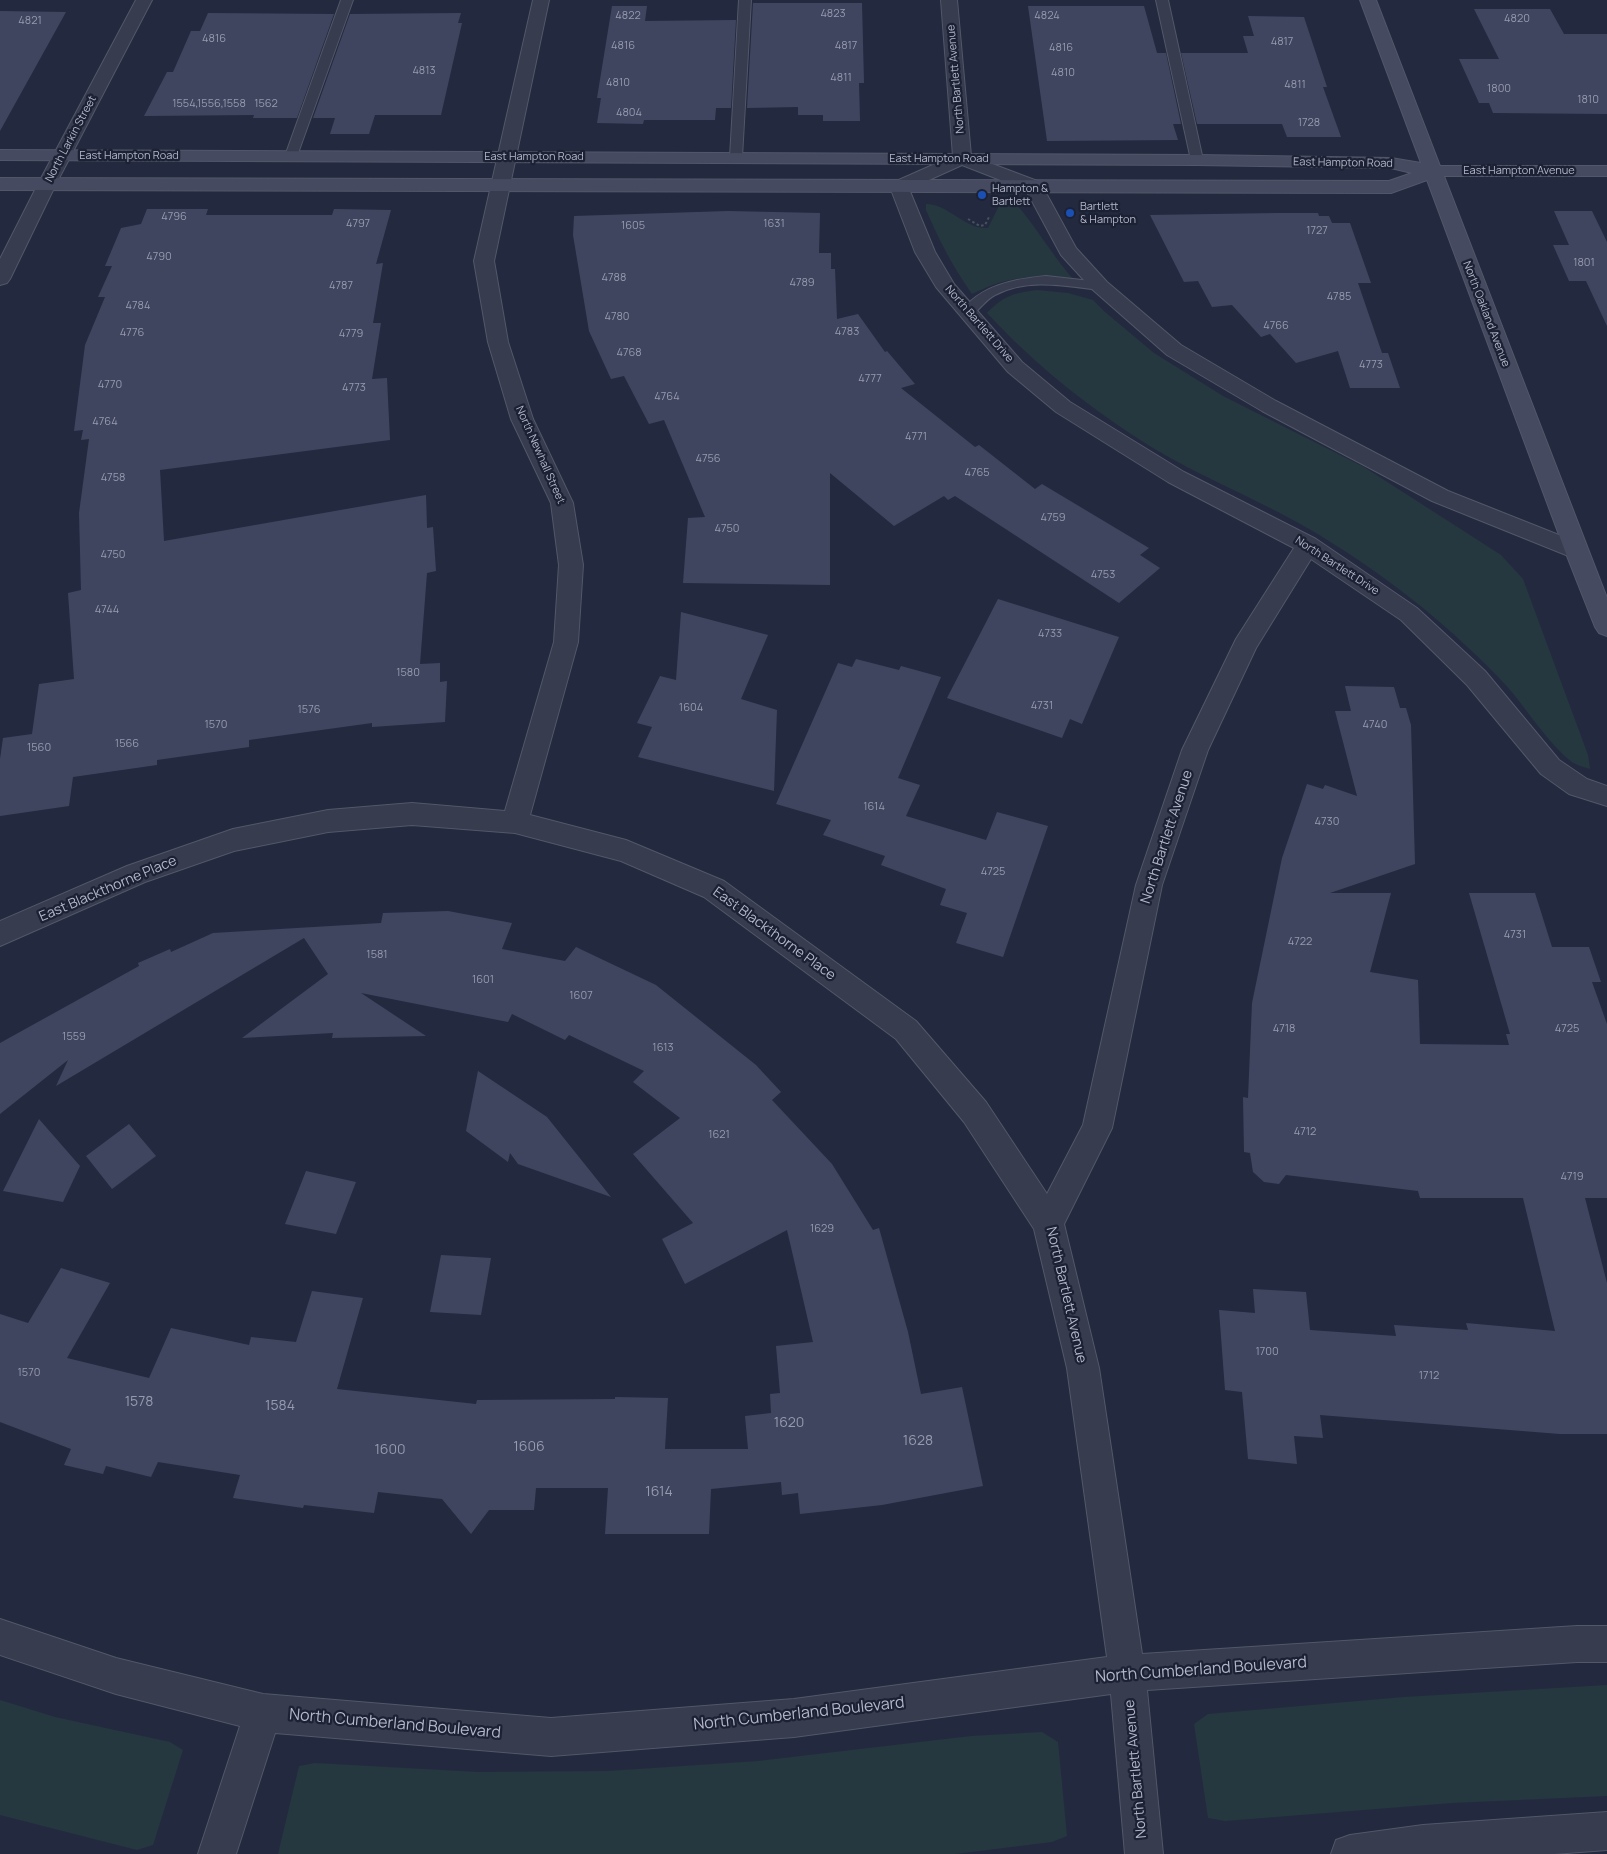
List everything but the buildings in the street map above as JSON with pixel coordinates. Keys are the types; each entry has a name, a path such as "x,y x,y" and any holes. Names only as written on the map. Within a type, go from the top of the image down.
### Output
{"main road":[{"name":"North Oakland Avenue","path":"1368,0 1576,551 1607,627"},
{"name":"East Hampton Road","path":"0,155 1197,160 1391,163 1432,171"},
{"name":"East Hampton Road","path":"0,184 1391,187 1432,171"},
{"name":"East Hampton Avenue","path":"1432,171 1607,171"}],"street":[{"name":"North Larkin Street","path":"0,279 47,184 144,0"},
{"name":"North Newhall Street","path":"516,822 566,642 571,565 562,503 522,419 498,342 484,261 541,0"},
{"name":"North Bartlett Avenue","path":"950,0 962,159"},
{"path":"899,187 962,159 1033,186 1068,251 1100,286 1174,350 1269,406 1440,496 1576,551"},
{"name":"North Bartlett Drive","path":"899,187 925,252 946,287 1015,367 1063,407 1176,477 1308,545 1409,614 1476,678 1550,767 1578,787 1607,796"},
{"name":"North Bartlett Avenue","path":"1144,1854 1127,1673 1083,1368 1048,1223 1097,1128 1149,885 1195,750 1245,645 1308,545"},
{"name":"East Blackthorne Place","path":"0,934 136,874 233,840 328,821 412,814 516,822 626,851 714,889 906,1030 974,1112 1048,1223"},
{"name":"North Cumberland Boulevard","path":"0,1637 116,1676 263,1713 551,1737 794,1718 1127,1673 1577,1644 1607,1644"},
{"path":"218,1854 263,1713"},
{"path":"1350,1854 1423,1844 1607,1831"}],"lane":[{"path":"291,156 347,0"},
{"path":"736,158 745,0"},
{"path":"1162,0 1197,160"},
{"path":"967,313 990,292 1022,282 1046,280 1100,286"}],"shaded area":[{"path":"926,204 942,208 980,228 988,228 1000,204 1017,205 1073,279 1021,278 997,283 972,294 941,243 926,210"},
{"path":"1037,290 1068,293 1093,300 1154,353 1223,396 1364,467 1501,555 1523,579 1588,755 1590,769 1574,763 1562,753 1493,671 1444,625 1392,584 1344,550 1310,530 1187,467 1130,433 1087,403 1045,369 987,313 1009,296"},
{"path":"1607,1685 1607,1796 1452,1803 1225,1821 1208,1818 1194,1724 1208,1714 1404,1697"},
{"path":"0,1700 55,1717 170,1742 183,1750 153,1845 137,1850 0,1815"},
{"path":"1042,1732 1058,1742 1067,1836 1052,1842 955,1854 278,1854 299,1766 315,1763 478,1772 608,1771 758,1761 971,1736"}],"place":[{"name":"Hampton & Bartlett","path":"982,195"},
{"name":"Bartlett & Hampton","path":"1070,213"}]}
